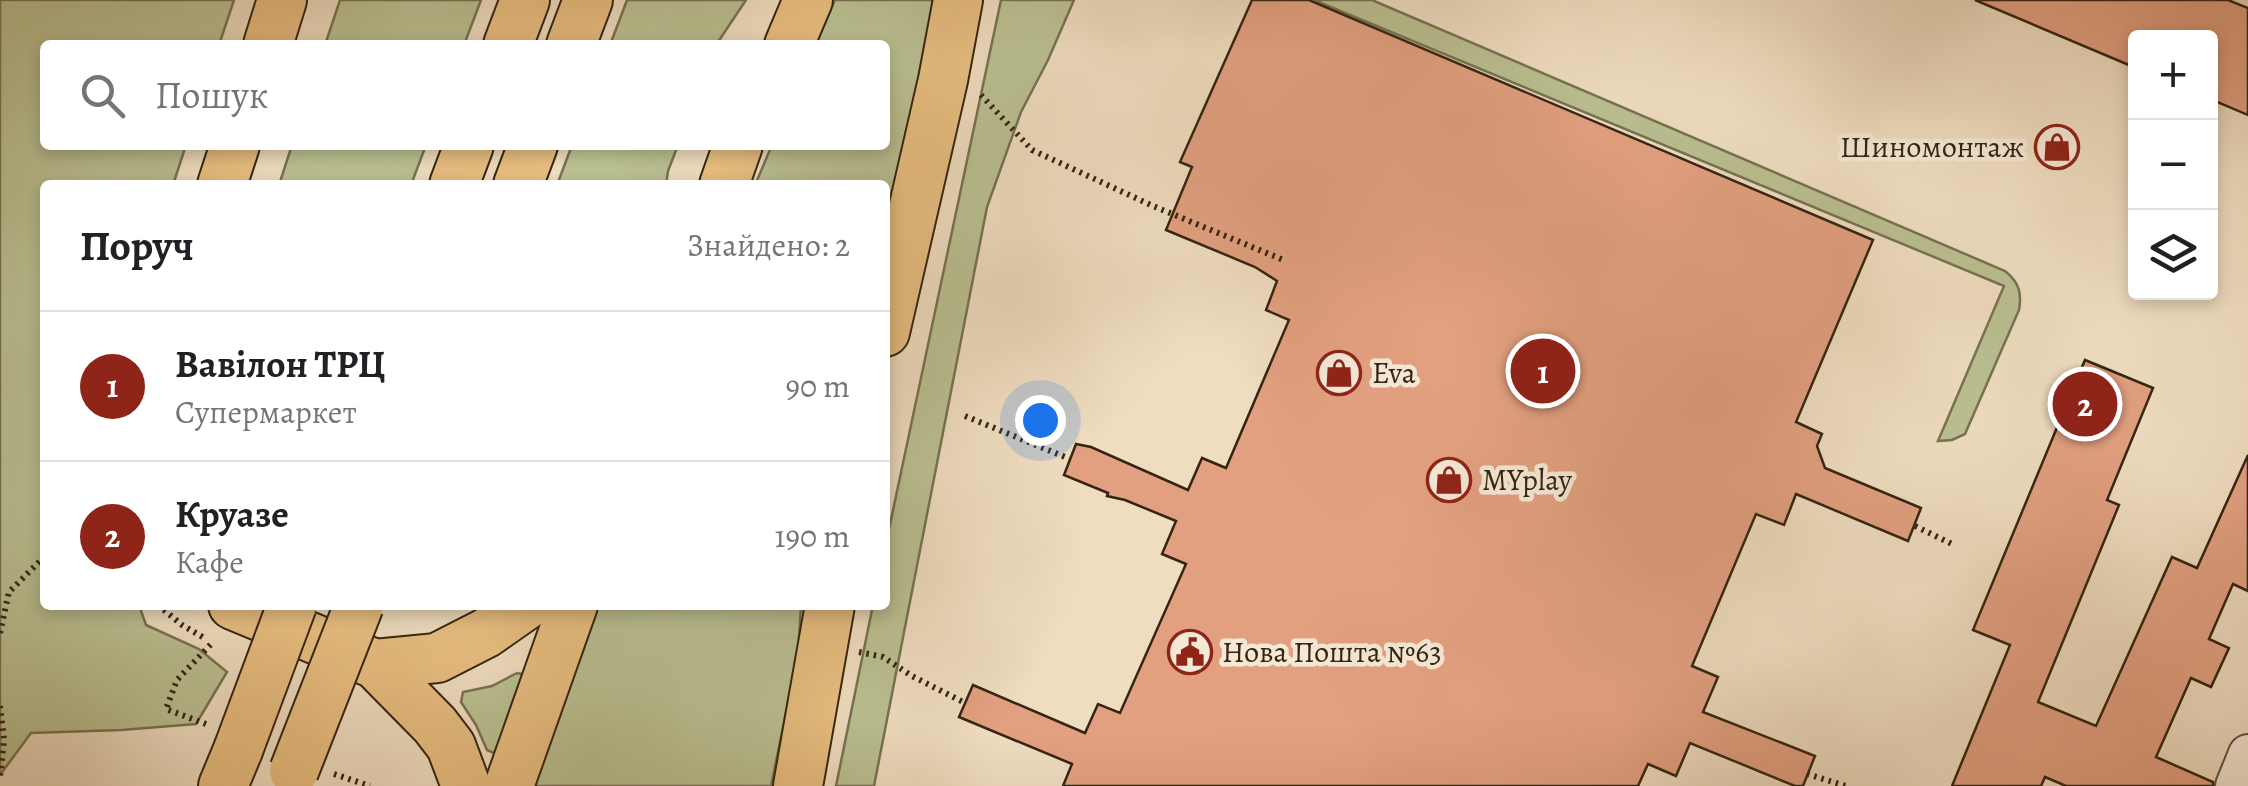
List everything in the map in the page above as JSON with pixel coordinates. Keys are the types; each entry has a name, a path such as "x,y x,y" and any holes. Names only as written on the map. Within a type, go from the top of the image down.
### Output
{"main road":[{"path":"270,40 282,0"},
{"path":"510,40 526,0"},
{"path":"573,40 588,0"},
{"path":"791,40 808,0"},
{"path":"890,310 958,0"},
{"path":"224,180 233,150"},
{"path":"456,180 467,150"},
{"path":"520,180 531,150"},
{"path":"726,180 736,150"},
{"path":"224,754 290,610"},
{"path":"304,776 356,610"},
{"path":"223,624 376,664 437,658 486,633 519,610"},
{"path":"509,786 571,610"},
{"path":"798,786 829,610"},
{"path":"376,664 451,746 466,786"}],"street":[{"path":"2235,786 2248,754"}],"path":[{"path":"974,87 1032,150 1286,261"},
{"path":"966,416 1070,459"},
{"path":"1915,526 1952,544"},
{"path":"0,633 9,592 40,561"},
{"path":"164,610 182,625"},
{"path":"223,624 177,680 166,709 224,754"},
{"path":"855,651 883,657 966,703"},
{"path":"0,706 4,739 0,779"},
{"path":"1808,774 1846,786"},
{"path":"304,776 370,786"}],"green space":[{"path":"0,0 234,0 221,40 40,40 40,150 184,150 175,180 40,180 40,610 141,610 146,625 199,649 227,672 196,724 31,733 0,775"},
{"path":"340,0 481,0 466,40 327,40"},
{"path":"627,0 746,0 719,40 612,40"},
{"path":"835,0 937,0 890,230 890,180 757,180 770,150 890,150 890,40 817,40"},
{"path":"1001,0 1074,0 1021,112 987,207 874,786 836,786 872,610 890,610 890,524"},
{"path":"1314,0 1372,0 2005,271 2018,288 2019,310 1965,434 1938,441 2004,286"},
{"path":"290,150 424,150 413,180 281,180"},
{"path":"570,150 676,150 667,180 559,180"},
{"path":"591,610 801,610 798,654 771,786 525,786"},
{"path":"517,673 525,675 496,754 487,750 461,702 463,692 492,686"}],"building":[{"path":"1252,0 1309,0 1873,240 1796,422 1822,434 1817,446 1825,468 1921,508 1908,541 1796,494 1784,525 1756,514 1692,666 1718,677 1703,712 1815,756 1803,786 1690,743 1676,776 1648,764 1638,786 1063,786 1072,764 959,717 973,685 1085,733 1098,704 1120,713 1186,564 1162,554 1176,521 1107,496 1108,493 1064,475 1076,444 1188,490 1202,458 1226,468 1289,320 1266,310 1277,281 1255,267 1166,230 1192,167 1180,162"},
{"path":"1975,0 2228,0 2248,8 2248,115 2218,102 2218,30 2128,30 2128,65"},
{"path":"2085,360 2153,388 2107,500 2119,505 2038,702 2096,726 2172,557 2197,568 2248,455 2248,591 2233,584 2209,639 2229,648 2211,687 2191,678 2156,757 2213,782 2213,786 2066,786 2045,777 2041,786 1952,786 2010,645 1973,630"}],"place":[{"name":"Шиномонтаж","path":"2057,147"},
{"name":"Вавілон ТРЦ","path":"1543,371"},
{"name":"Eva","path":"1339,373"},
{"name":"Круазе","path":"2085,404"},
{"name":"MYplay","path":"1449,480"},
{"name":"Нова Пошта №63","path":"1190,652"}]}
